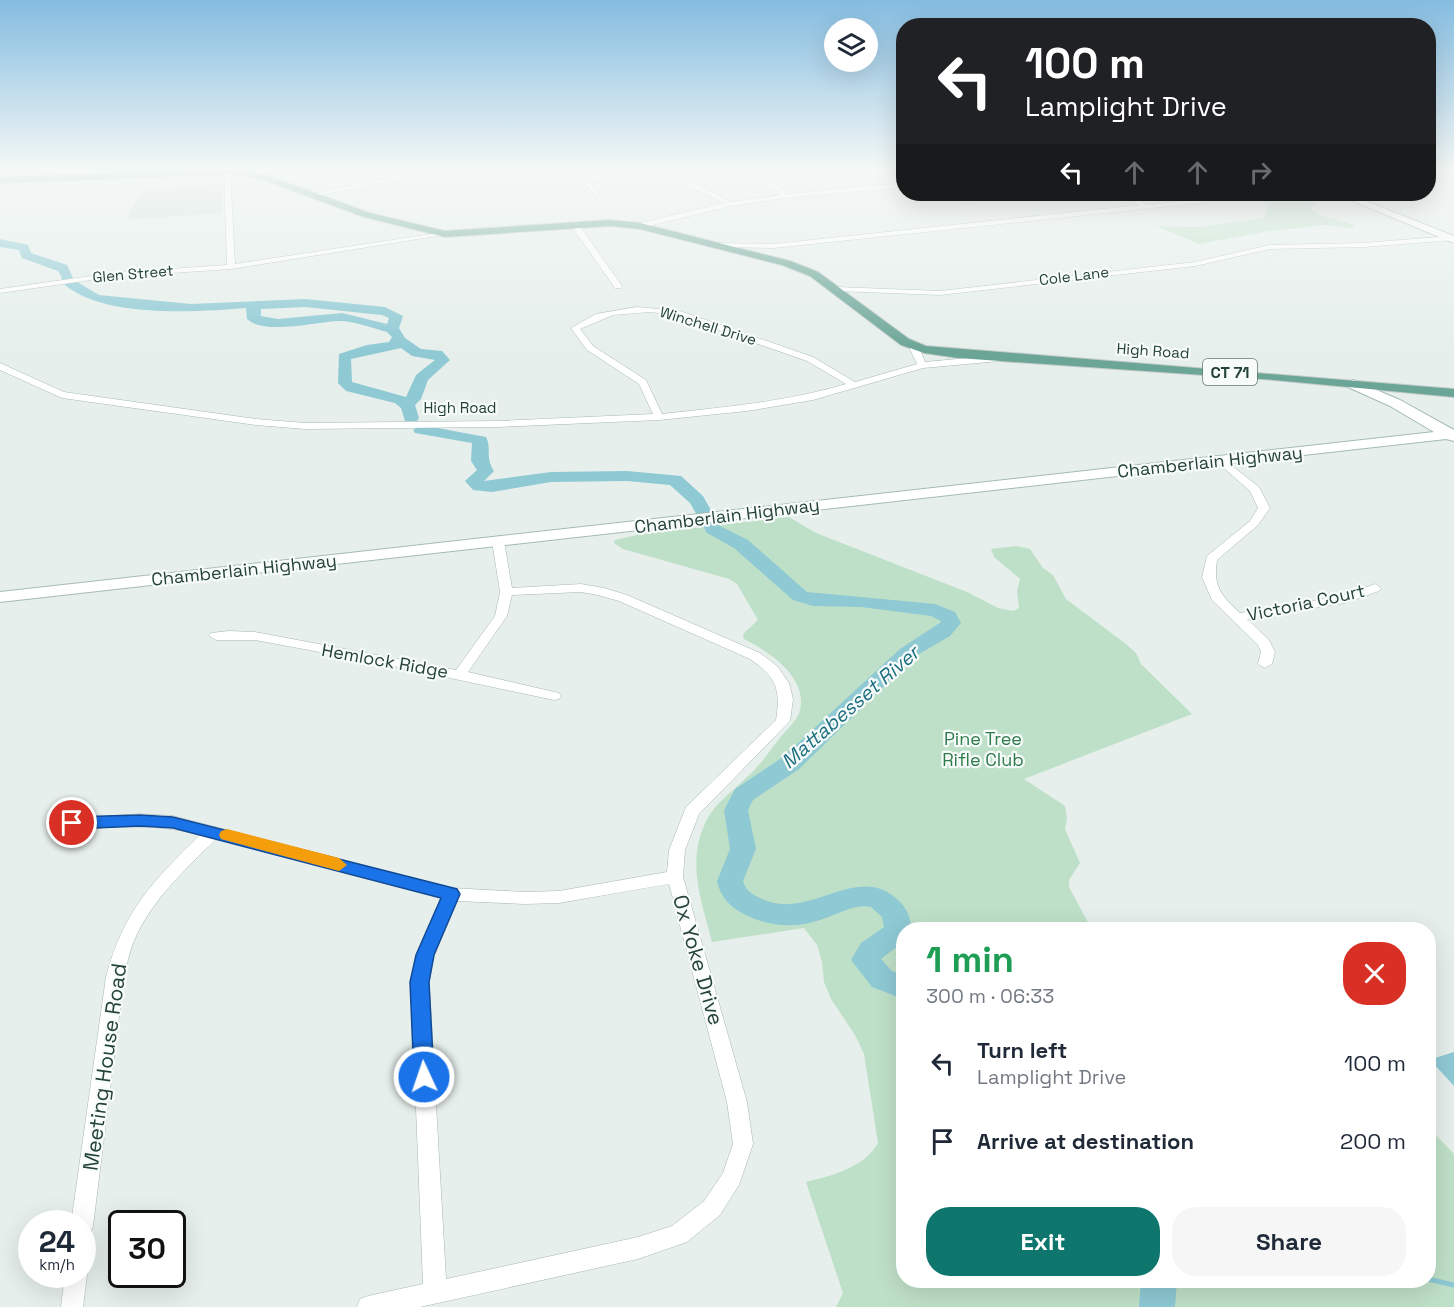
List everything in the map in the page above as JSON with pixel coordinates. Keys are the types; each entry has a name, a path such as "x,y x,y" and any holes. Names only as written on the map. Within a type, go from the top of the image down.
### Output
{"main road":[{"name":"CT 71","path":"429,230 445,234 497,230"},
{"name":"CT 71","path":"656,230 801,268 837,289 885,328 913,345 949,353 1006,357"},
{"path":"1430,230 1452,239"},
{"name":"High Road","path":"1006,357 1247,374 1454,393"},
{"path":"1353,384 1395,403 1452,436"},
{"name":"Chamberlain Highway","path":"0,597 1452,436"}],"street":[{"path":"229,230 231,267"},
{"path":"578,230 618,286"},
{"path":"715,245 774,246 929,230"},
{"name":"Glen Street","path":"0,291 112,274 231,267 445,234"},
{"name":"Cole Lane","path":"837,289 939,293 1195,264 1270,247 1452,239"},
{"name":"Winchell Drive","path":"660,417 643,382 590,348 575,328 594,316 611,312 655,309 677,313 810,359 854,385"},
{"path":"913,345 922,365"},
{"name":"High Road","path":"0,366 62,395 274,424 548,424 660,417 769,404 813,397 922,365 1006,357"},
{"path":"1222,460 1255,489 1264,508 1254,523 1217,553 1208,568 1210,586 1216,597 1264,643 1268,652 1265,664"},
{"path":"459,675 501,616 506,592 498,541"},
{"name":"Ox Yoke Drive","path":"368,1307 638,1248 679,1234 712,1208 732,1178 743,1144 737,1102 675,877 677,850 692,810 783,721 787,702 783,683 774,670 755,656 622,598 581,588 506,592"},
{"name":"Victoria Court","path":"1237,618 1345,599 1375,588"},
{"name":"Hemlock Ridge","path":"216,636 234,633 259,636 554,696"},
{"path":"72,823 162,822 213,832 451,894 525,898 559,897 675,877"},
{"name":"Meeting House Road","path":"84,1210 115,977 125,942 139,916 160,886 213,832"},
{"path":"435,1293 420,982 425,955 451,894"},
{"path":"72,1307 74,1288"}],"green space":[{"path":"1166,230 1278,230 1269,231 1199,244"},
{"name":"Pine Tree Rifle Club","path":"789,517 816,533 967,592 998,608 1014,611 1019,608 1017,591 1020,579 994,557 991,549 1017,546 1030,549 1043,568 1053,575 1066,599 1136,653 1141,664 1192,714 1024,779 1065,806 1067,819 1065,829 1080,863 1069,880 1069,887 1088,922 896,922 896,1288 1436,1288 1436,1135 1454,1154 1454,1307 836,1307 843,1293 806,1182 856,1164 865,1158 878,1143 864,1054 855,1035 831,999 824,982 817,945 804,928 712,942 696,870 699,841 707,819 722,800 755,769 797,718 801,698 792,676 784,667 744,639 743,634 758,620 737,584 729,579 623,549 614,543 615,540 641,534"}],"water":[{"path":"1454,1052 1454,1086 1436,1066 1436,1058"}],"waterway":[{"name":"Mattabesset River","path":"0,243 24,248 26,255 63,268 69,278"},
{"name":"Mattabesset River","path":"69,282 96,298 191,308 249,304 254,308 254,319 278,323 342,317 392,329"},
{"name":"Mattabesset River","path":"252,305 305,303 385,311 396,316 392,329"},
{"name":"Mattabesset River","path":"392,329 399,336 395,346 367,349 344,357 345,383 351,388 400,400 408,406 411,418"},
{"name":"Mattabesset River","path":"399,340 417,353 437,354 443,360 421,378 413,399 406,404"},
{"name":"Mattabesset River","path":"421,430 480,440 479,461 486,471 474,481 479,486 492,487 551,477 627,476 675,480 697,500 713,529 741,544 800,596 813,600 861,601 903,608 935,610 948,616 951,623 943,632 907,653 791,763 744,795 736,810 743,849 730,881 732,888 746,903 776,915 795,916 857,896 869,896 881,900 891,909 897,922"},
{"name":"Mattabesset River","path":"896,931 871,951 865,960 882,979 896,984"},
{"path":"1436,1281 1454,1285"},
{"name":"Mattabesset River","path":"1157,1307 1158,1288"}],"slow traffic":[{"path":"227,835 339,865"}],"route":[{"path":"72,823 140,820 173,822 451,894 425,955 420,982 424,1077"}]}
